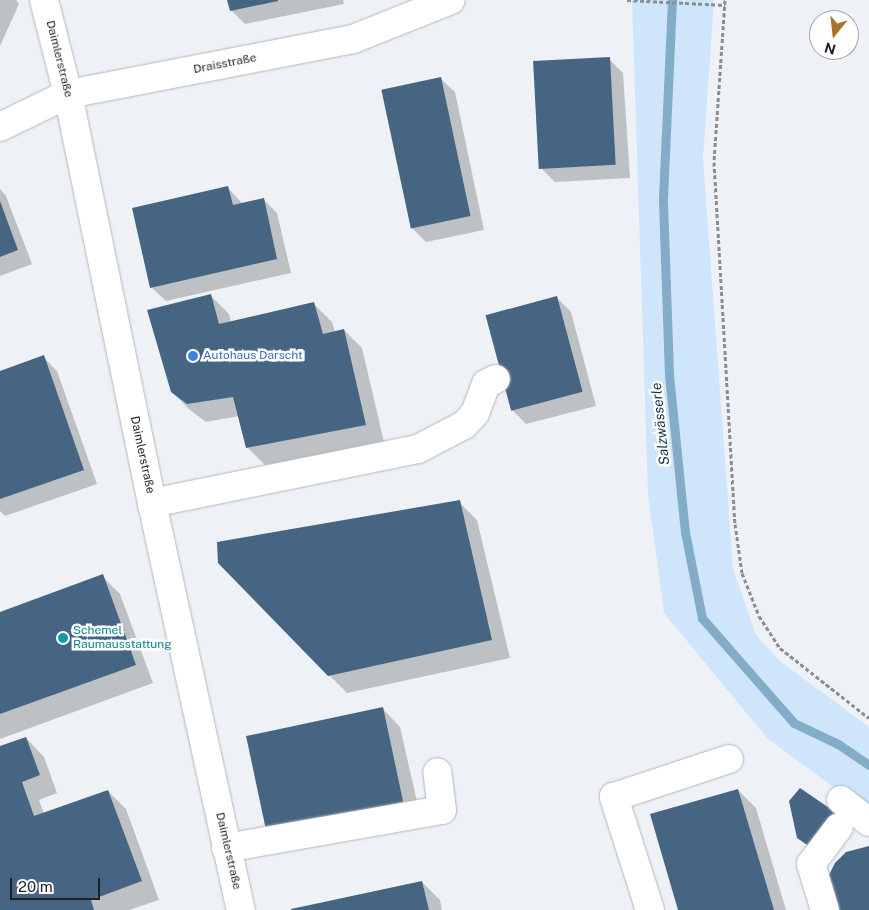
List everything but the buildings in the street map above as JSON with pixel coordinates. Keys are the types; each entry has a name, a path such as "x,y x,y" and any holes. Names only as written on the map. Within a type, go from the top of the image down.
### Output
{"street":[{"name":"Daimlerstraße","path":"44,0 68,94 152,503 241,910"},
{"name":"Draisstraße","path":"0,127 68,94 353,39 451,0"},
{"path":"152,503 418,449 464,425 475,413 486,384 496,379"},
{"path":"650,910 614,797 729,759"},
{"path":"226,848 442,810 437,772"},
{"path":"841,800 869,822"},
{"path":"825,910 811,864 839,828"}],"path":[{"path":"627,0 725,5"},
{"path":"725,0 714,162 735,524 742,573 759,616 780,648 869,718"}],"shaded area":[{"path":"632,0 714,0 703,159 733,569 756,635 781,662 869,727 869,813 768,739 664,613 648,494"}],"waterway":[{"name":"Salzwässerle","path":"672,0 663,202 669,375 685,532 702,618 794,723 838,744 869,765"}],"place":[{"name":"Autohaus Darscht","path":"193,356"},
{"name":"Schemel Raumausstattung","path":"63,638"}]}
